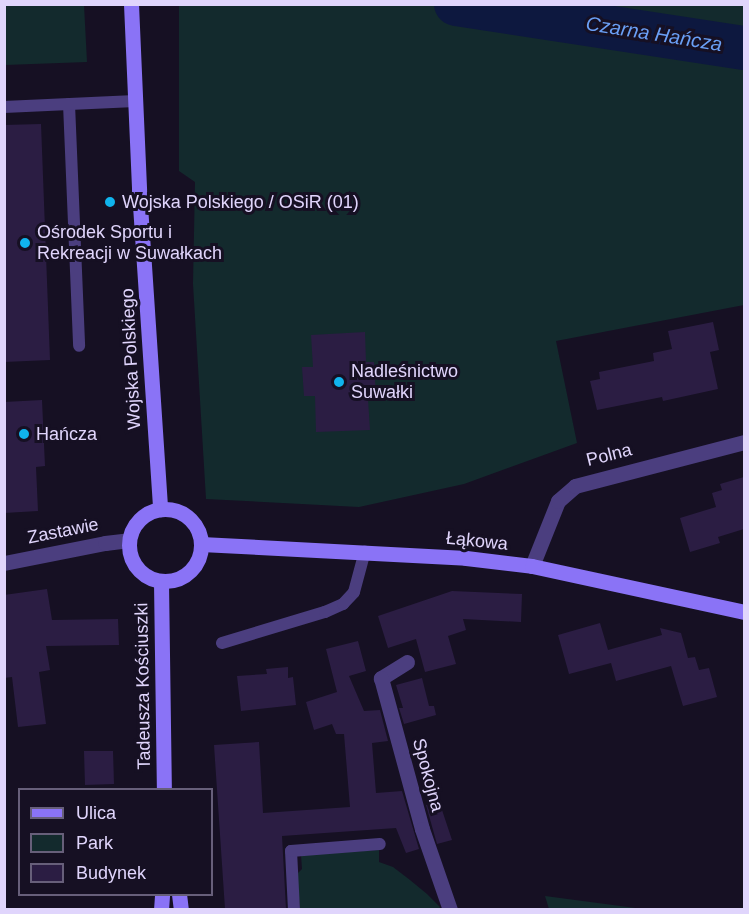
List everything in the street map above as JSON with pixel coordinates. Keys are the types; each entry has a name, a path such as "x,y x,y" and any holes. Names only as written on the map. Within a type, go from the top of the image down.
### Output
{"street":[{"name":"Wojska Polskiego","path":"131,4 160,509"},
{"name":"Polna","path":"532,566 558,501 574,486 744,442"},
{"path":"160,509 175,510 186,516 195,525 201,544 198,560 192,570 183,577 161,582 140,573 133,564 129,540 140,519 160,509"},
{"name":"Zastawie","path":"4,563 129,540"},
{"name":"Łąkowa","path":"201,544 365,551 466,558 532,566 744,612"},
{"name":"Tadeusza Kościuszki","path":"161,582 164,786"},
{"name":"Spokojna","path":"407,662 381,678 422,830 450,909"}],"lane":[{"path":"4,106 135,101"},
{"path":"69,104 80,346"},
{"path":"222,643 325,612 343,604 354,592 365,551"},
{"path":"294,909 291,851 381,844"}],"green space":[{"path":"4,5 84,5 87,62 5,65"},
{"path":"179,5 744,5 744,305 556,341 577,443 464,484 359,507 206,499 193,284 195,182 179,171"},
{"path":"379,850 379,862 393,867 410,880 440,907 439,909 300,909 297,874 302,869 301,855"},
{"path":"545,896 643,909 549,909"}],"building":[{"name":"Ośrodek Sportu i Rekreacji w Suwałkach","path":"41,124 50,360 4,362 4,125"},
{"path":"713,322 719,350 710,352 718,389 663,401 662,397 597,410 590,381 600,379 599,372 654,361 653,353 672,349 668,331"},
{"name":"Nadleśnictwo Suwałki","path":"365,332 366,362 374,362 376,398 368,399 370,430 316,432 315,396 304,396 302,367 313,367 311,335"},
{"name":"Hańcza","path":"42,400 45,466 36,467 38,511 4,513 4,402"},
{"path":"744,477 744,529 718,537 720,543 690,552 680,518 716,507 712,493 722,490 720,484"},
{"path":"47,589 52,620 118,619 119,645 46,646 50,670 39,672 46,724 18,727 12,677 4,678 4,595"},
{"path":"452,591 522,594 521,622 463,619 466,630 448,636 456,664 425,672 416,639 388,648 378,616"},
{"path":"600,623 608,650 662,635 660,628 681,633 688,658 695,657 699,670 709,668 717,697 683,706 671,666 616,681 611,663 569,674 558,635"},
{"path":"358,641 366,671 349,676 364,711 380,710 388,741 372,743 376,793 402,791 419,849 406,853 396,828 282,836 286,909 225,909 214,745 259,742 263,813 350,807 344,734 336,734 332,724 314,730 306,702 337,692 326,649"},
{"path":"288,667 288,678 293,677 296,705 241,711 237,676 267,674 266,669"},
{"path":"422,678 429,706 434,706 436,715 404,724 399,708 403,708 396,685"},
{"path":"84,751 113,751 114,784 85,785"},
{"path":"439,801 452,840 437,844 426,805"}],"waterway":[{"name":"Czarna Hańcza","path":"456,4 744,48"}],"place":[{"name":"Wojska Polskiego / OSiR (01)","path":"110,202"},
{"name":"Ośrodek Sportu i Rekreacji w Suwałkach","path":"25,243"},
{"name":"Nadleśnictwo Suwałki","path":"339,382"},
{"name":"Hańcza","path":"24,434"}]}
